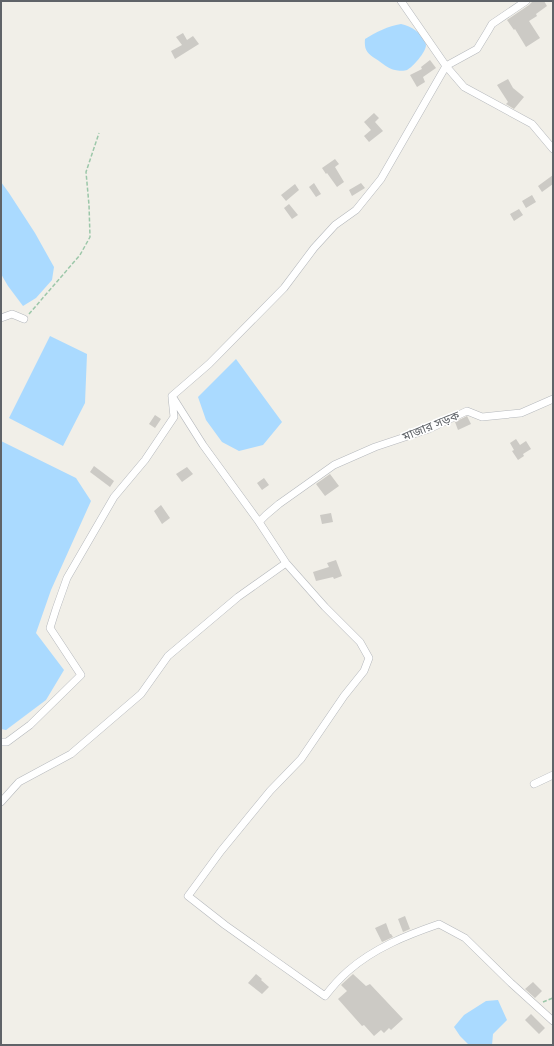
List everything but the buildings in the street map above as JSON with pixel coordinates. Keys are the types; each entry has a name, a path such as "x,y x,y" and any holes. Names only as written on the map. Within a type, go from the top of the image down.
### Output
{"street":[{"path":"401,1 446,66 464,87 532,124 553,149"},
{"path":"172,396 209,364 284,288 314,248 335,225 356,210 381,179 446,66 477,49 492,24 526,1"},
{"path":"1,318 12,314 24,319"},
{"path":"172,396 202,445 259,522 286,563 325,607 360,642 369,658 364,671 344,696 302,759 270,791 221,851 188,896 225,925 325,996 349,970 373,952 411,934 439,924 465,938 553,1021"},
{"path":"1,742 7,742 30,725 81,675 50,628 56,609 67,578 114,497 145,460 174,417 172,396"},
{"name":"মাজার সড়ক","path":"259,522 279,504 334,465 375,447 429,429 468,411 482,418 521,413 553,399"},
{"path":"1,802 19,782 72,754 141,694 168,656 238,597 286,563"},
{"path":"534,784 553,775"}],"path":[{"path":"24,319 80,255 90,237 86,172 99,133"},
{"path":"536,1005 553,998"}],"water":[{"path":"401,24 420,34 426,45 422,55 416,63 407,70 401,71 386,66 368,53 365,46 365,39 391,26"},
{"path":"1,182 35,233 54,267 52,280 36,298 23,306 1,274"},
{"path":"50,336 87,354 85,403 63,446 9,418"},
{"path":"236,359 282,422 263,445 239,451 222,442 206,420 198,397"},
{"path":"1,441 76,478 91,501 51,590 36,633 64,670 46,700 6,730 1,729"},
{"path":"498,1000 507,1020 493,1034 492,1045 469,1045 454,1027 464,1015 486,1001"}]}
